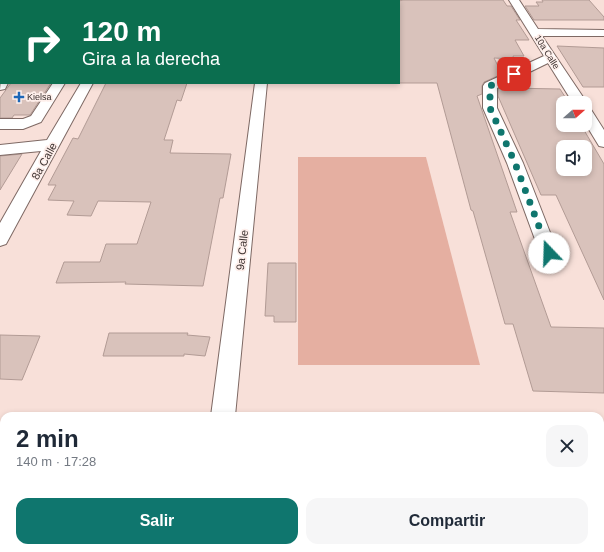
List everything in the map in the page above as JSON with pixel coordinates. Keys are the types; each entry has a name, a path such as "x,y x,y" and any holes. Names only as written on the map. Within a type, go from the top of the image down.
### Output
{"street":[{"name":"10a Calle","path":"514,0 575,96"},
{"path":"535,32 604,33"},
{"path":"549,253 515,163 490,108 490,86 551,58"},
{"path":"0,124 20,125 32,122 36,119 59,84"},
{"name":"8a Calle","path":"0,238 86,84"},
{"name":"9a Calle","path":"223,412 261,84"},
{"path":"594,119 604,142"},
{"path":"0,150 52,145"}],"shaded area":[{"path":"298,157 426,157 480,365 298,365"}],"building":[{"path":"503,0 507,6 511,6 520,20 516,20 529,40 515,40 524,56 513,56 514,59 494,58 502,74 484,82 482,86 482,94 477,96 517,212 510,212 551,327 604,328 604,393 533,391 513,324 505,324 473,211 471,210 437,83 400,83 400,1"},
{"path":"542,0 589,0 604,17 604,20 534,20 525,6 539,6 536,2 543,2"},
{"path":"557,46 604,48 604,87 583,87"},
{"path":"10,84 50,84 30,115 14,115 12,118 0,118 0,98"},
{"path":"106,84 187,84 181,101 177,100 164,140 173,140 170,153 231,154 223,198 220,198 203,286 125,284 126,282 56,283 64,262 100,262 106,244 137,244 151,202 98,201 91,216 67,215 74,201 48,200 56,185 48,185 73,138 78,139"},
{"path":"508,84 509,88 560,89 564,96 556,96 556,132 585,132 590,140 556,140 556,176 592,176 592,144 604,164 604,300 556,195 541,195 498,96 498,89"},
{"path":"22,154 0,190 0,156"},
{"path":"268,263 296,263 296,322 274,322 274,316 265,316"},
{"path":"109,333 188,333 187,335 210,337 205,356 184,354 184,356 103,356"},
{"path":"0,335 40,336 22,380 0,379"}],"place":[{"name":"Kielsa","path":"19,97"}],"route":[{"path":"514,74 490,86 490,108 515,163 549,253"}]}
